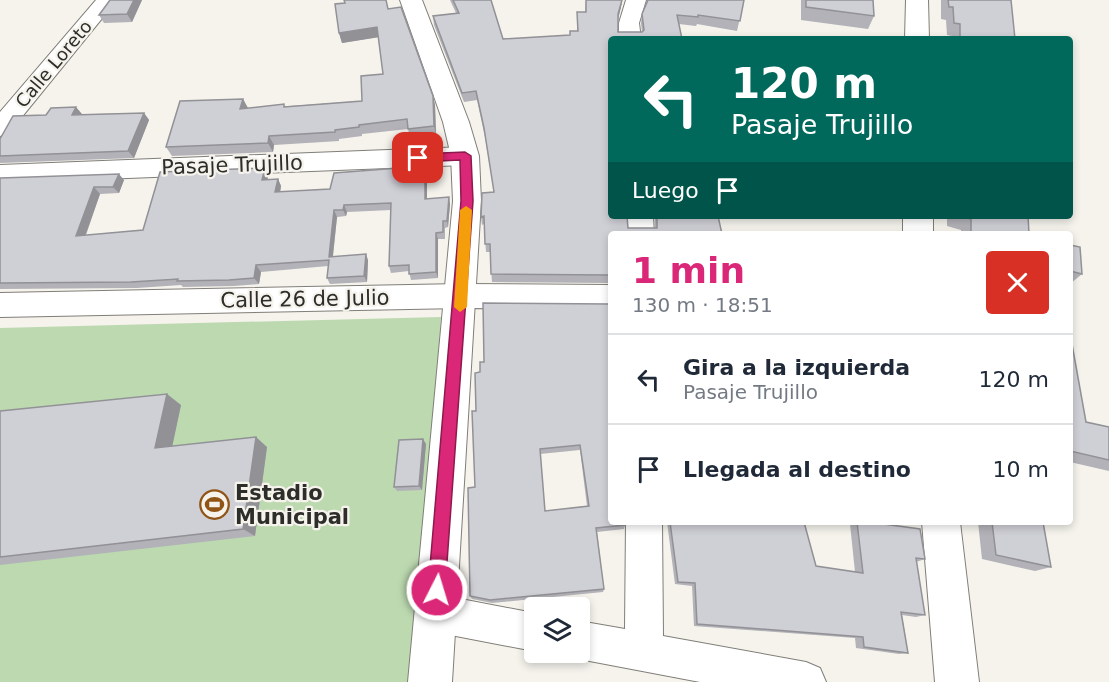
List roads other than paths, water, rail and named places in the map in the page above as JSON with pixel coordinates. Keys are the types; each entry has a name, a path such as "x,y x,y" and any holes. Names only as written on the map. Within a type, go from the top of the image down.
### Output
{"street":[{"name":"Calle Loreto","path":"0,128 107,0"},
{"path":"411,0 456,122 465,156 467,201 430,682"},
{"path":"630,36 629,23 636,0"},
{"path":"917,0 917,36"},
{"name":"Pasaje Trujillo","path":"0,174 465,156"},
{"name":"Calle 26 de Julio","path":"0,305 461,296 608,297"},
{"path":"644,525 644,652"},
{"path":"941,525 957,682"},
{"path":"435,613 524,630"},
{"path":"590,642 806,682"}],"place":[{"name":"Estadio Municipal","path":"214,505"}]}
